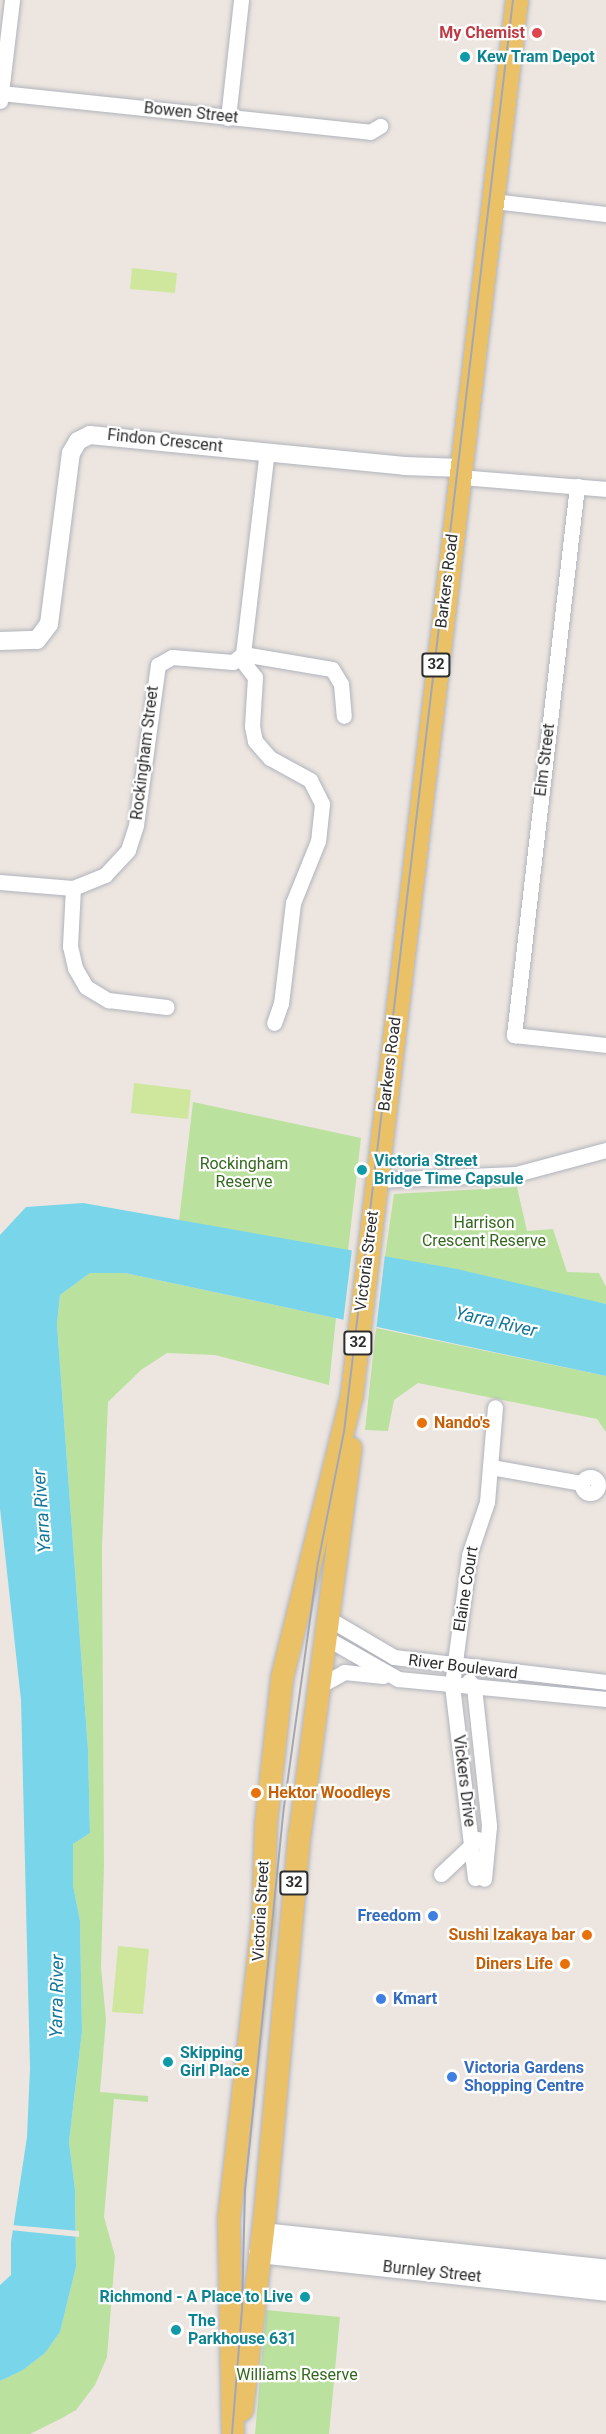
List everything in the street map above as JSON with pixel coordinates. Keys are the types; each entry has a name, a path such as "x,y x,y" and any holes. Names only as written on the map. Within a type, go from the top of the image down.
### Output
{"main road":[{"name":"Barkers Road","path":"375,1189 517,0"},
{"name":"Victoria Street","path":"235,2434 246,2387 300,1833 330,1629 351,1453 352,1395 375,1189"},
{"name":"Victoria Street","path":"235,2434 228,2237 263,1919 267,1814 283,1672 297,1606 352,1395"},
{"path":"297,1606 330,1629"},
{"path":"228,2237 260,2243"},
{"name":"Burnley Street","path":"260,2243 454,2253 606,2271"},
{"name":"Burnley Street","path":"260,2243 450,2275 606,2290"},
{"path":"450,2275 454,2253"}],"street":[{"path":"1,97 12,0"},
{"path":"228,118 241,0"},
{"name":"Bowen Street","path":"1,97 370,132 380,126"},
{"path":"493,201 604,214"},
{"name":"Findon Crescent","path":"0,641 21,643 42,635 51,617 70,462 78,441 104,434 461,472"},
{"path":"267,451 242,656 255,677 252,726 255,741 270,758 310,780 322,804 318,841 292,903 280,1003 274,1023"},
{"path":"461,472 606,489"},
{"name":"Elm Street","path":"577,486 514,1035 606,1045"},
{"path":"242,656 332,669 341,684 344,716"},
{"name":"Rockingham Street","path":"73,888 113,869 133,838 158,665 172,657 227,663 242,656"},
{"path":"0,882 73,888 71,956 86,987 108,1000 167,1007"},
{"path":"375,1189 516,1174 606,1150"},
{"name":"Elaine Court","path":"452,1684 469,1555 486,1507 495,1407"},
{"path":"491,1467 581,1483"},
{"name":"River Boulevard","path":"330,1629 394,1657 504,1672 606,1682"},
{"name":"River Boulevard","path":"330,1629 398,1679"},
{"path":"456,1666 474,1687"},
{"name":"River Boulevard","path":"321,1685 347,1671 398,1679 606,1699"},
{"path":"503,1689 504,1672"},
{"path":"540,1692 542,1676"},
{"name":"Vickers Drive","path":"452,1684 472,1843 479,1878 489,1828 474,1687"},
{"path":"464,1781 483,1778"},
{"path":"441,1874 480,1837 479,1815 487,1803"}],"green space":[{"path":"132,268 177,273 175,293 130,289"},
{"path":"134,1083 191,1090 188,1119 131,1113"},
{"name":"Rockingham Reserve","path":"193,1102 361,1138 348,1251 179,1221"},
{"name":"Harrison Crescent Reserve","path":"517,1187 527,1231 553,1229 567,1272 599,1273 606,1287 606,1304 385,1257 394,1194"},
{"path":"90,1273 125,1273 336,1318 329,1385 215,1355 167,1353 141,1370 108,1402 102,1549 104,1866 101,1967 106,2020 100,2092 148,2096 148,2102 114,2099 104,2217 115,2256 107,2357 95,2385 76,2410 62,2418 30,2434 0,2434 0,2381 23,2370 45,2353 60,2332 76,2267 75,2189 69,2142 82,2031 80,1921 73,1885 73,1844 90,1833 88,1749 57,1324 60,1295"},
{"path":"376,1328 606,1376 606,1432 597,1419 418,1383 394,1400 388,1431 365,1430"},
{"path":"118,1946 149,1949 143,2014 112,2012"},
{"name":"Williams Reserve","path":"266,2310 340,2317 329,2434 255,2434"}],"water":[{"name":"Yarra River","path":"83,1203 457,1269 606,1304 606,1376 125,1273 90,1273 60,1295 57,1324 88,1749 90,1833 73,1844 73,1885 80,1921 82,2031 69,2142 75,2189 76,2267 60,2332 45,2353 23,2370 0,2381 0,2285 11,2275 11,2242 27,2137 30,2068 21,1700 0,1508 0,1235 26,1207"}],"pier":[{"path":"352,1249 385,1254 376,1331 343,1323"},
{"path":"11,2225 79,2231 79,2237 10,2230"}],"tram line":[{"path":"232,2434 242,2311 245,2190 284,1807 318,1563 344,1432 513,0"}],"place":[{"name":"My Chemist","path":"537,33"},
{"name":"Kew Tram Depot","path":"465,57"},
{"name":"Victoria Street Bridge Time Capsule","path":"362,1170"},
{"name":"Nando's","path":"422,1423"},
{"name":"Hektor Woodleys","path":"256,1793"},
{"name":"Freedom","path":"433,1916"},
{"name":"Sushi Izakaya bar","path":"587,1935"},
{"name":"Diners Life","path":"565,1964"},
{"name":"Kmart","path":"381,1999"},
{"name":"Skipping Girl Place","path":"168,2062"},
{"name":"Victoria Gardens Shopping Centre","path":"452,2077"},
{"name":"Richmond - A Place to Live","path":"305,2297"},
{"name":"The Parkhouse 631","path":"176,2330"}]}
